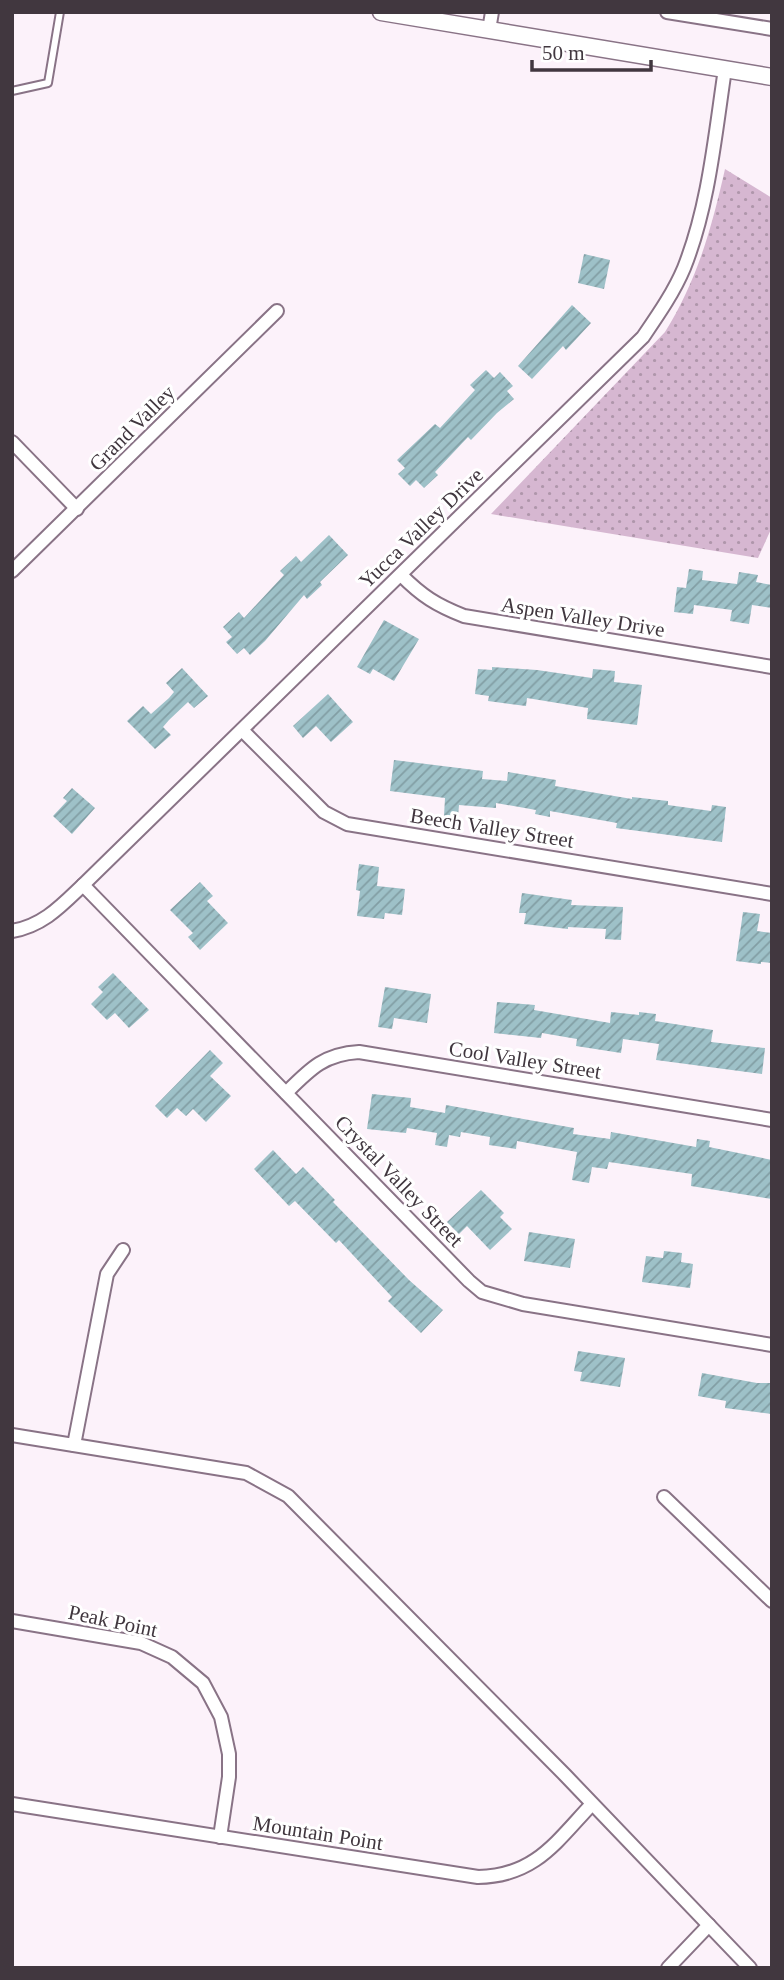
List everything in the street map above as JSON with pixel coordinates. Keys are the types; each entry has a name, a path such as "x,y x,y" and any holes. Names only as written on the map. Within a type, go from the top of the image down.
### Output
{"street":[{"path":"381,12 772,77"},
{"path":"489,30 492,12"},
{"path":"667,12 772,29"},
{"name":"Yucca Valley Drive","path":"12,931 39,922 83,885 643,337 663,308 683,270 698,229 708,185 725,69"},
{"name":"Grand Valley","path":"12,572 277,311"},
{"path":"12,442 77,509"},
{"name":"Aspen Valley Drive","path":"401,575 423,597 464,616 772,667"},
{"name":"Beech Valley Street","path":"242,730 324,812 347,824 772,894"},
{"name":"Crystal Valley Street","path":"83,885 482,1292 523,1304 772,1345"},
{"name":"Cool Valley Street","path":"286,1093 319,1062 345,1052 359,1052 772,1120"},
{"path":"74,1445 107,1274 123,1250"},
{"path":"12,1435 246,1473 288,1496 750,1968"},
{"path":"664,1497 772,1601"},
{"name":"Peak Point","path":"12,1621 141,1643 172,1657 203,1684 221,1717 229,1754 229,1777 220,1836"},
{"name":"Mountain Point","path":"12,1804 478,1878 518,1872 534,1862 592,1804"},
{"path":"668,1968 709,1925"}],"lane":[{"path":"12,91 48,83 60,12"}],"shaded area":[{"path":"725,169 772,198 772,527 758,558 491,514 665,332 695,273 715,212"}],"building":[{"path":"584,254 610,260 604,289 578,283"},
{"path":"572,305 591,323 566,350 563,346 532,379 518,366"},
{"path":"486,370 494,378 500,372 513,386 507,391 514,399 471,440 468,437 435,472 438,475 424,488 416,480 410,486 398,474 405,468 397,460 435,424 440,428 475,390 470,385"},
{"path":"329,535 348,555 307,599 304,595 250,655 244,648 237,654 226,642 232,637 223,627 239,612 244,618 284,575 280,571 296,556 301,562"},
{"path":"689,569 703,571 702,580 737,584 739,572 758,575 756,582 772,585 772,608 752,605 749,624 730,621 732,610 694,605 693,614 674,612 677,587 686,588"},
{"path":"384,620 419,639 394,681 373,669 370,674 357,667"},
{"path":"492,667 592,678 593,669 615,671 614,682 642,685 637,725 587,719 588,708 527,698 526,706 488,701 489,696 475,694 478,669 492,670"},
{"path":"182,668 208,696 194,708 188,702 169,720 163,727 171,735 155,749 127,721 143,706 151,714 169,698 174,692 166,683"},
{"path":"328,694 353,722 331,742 316,726 303,738 293,726"},
{"path":"394,760 483,771 482,779 507,781 508,772 556,780 555,786 632,799 668,801 668,805 711,811 712,805 726,807 722,842 616,828 617,823 550,811 550,817 535,814 536,810 496,803 496,808 459,805 458,817 444,816 445,798 390,791"},
{"path":"72,788 95,808 72,834 53,816 67,801 63,798"},
{"path":"359,864 379,867 377,886 405,889 402,915 385,913 384,919 357,916"},
{"path":"200,882 213,896 207,901 228,923 200,950 188,937 193,933 170,910"},
{"path":"522,893 572,900 571,905 623,907 621,940 605,939 606,929 568,929 524,924 526,913 519,913"},
{"path":"743,912 760,914 757,931 772,933 772,963 736,961"},
{"path":"113,973 149,1010 129,1028 115,1013 107,1020 91,1004 103,992 98,987"},
{"path":"385,987 431,994 427,1023 394,1018 392,1029 378,1027"},
{"path":"497,1002 535,1005 534,1010 610,1023 611,1012 656,1014 655,1021 713,1030 711,1042 765,1048 762,1074 656,1060 659,1044 623,1039 621,1053 576,1046 577,1039 542,1033 541,1038 494,1033"},
{"path":"210,1050 223,1063 210,1076 231,1096 206,1122 193,1109 186,1116 177,1108 167,1118 155,1106"},
{"path":"372,1094 411,1098 410,1107 445,1113 446,1105 574,1128 573,1134 610,1139 611,1132 696,1147 697,1139 710,1141 709,1147 772,1160 772,1199 691,1186 692,1174 609,1162 607,1169 592,1167 589,1183 572,1180 577,1152 517,1141 516,1149 489,1145 490,1137 461,1132 460,1137 449,1135 447,1147 435,1145 437,1133 407,1128 406,1133 367,1129"},
{"path":"273,1150 296,1174 303,1167 409,1280 443,1310 421,1333 388,1301 392,1297 339,1240 336,1243 295,1201 289,1206 254,1169"},
{"path":"481,1190 504,1213 500,1217 512,1229 490,1250 467,1226 459,1234 447,1222"},
{"path":"529,1232 575,1239 570,1268 524,1261"},
{"path":"664,1251 682,1253 681,1262 693,1264 690,1288 642,1282 646,1256 663,1258"},
{"path":"578,1351 625,1358 620,1387 580,1381 582,1372 574,1371"},
{"path":"702,1373 757,1383 772,1383 772,1414 725,1408 726,1401 698,1396"}]}
